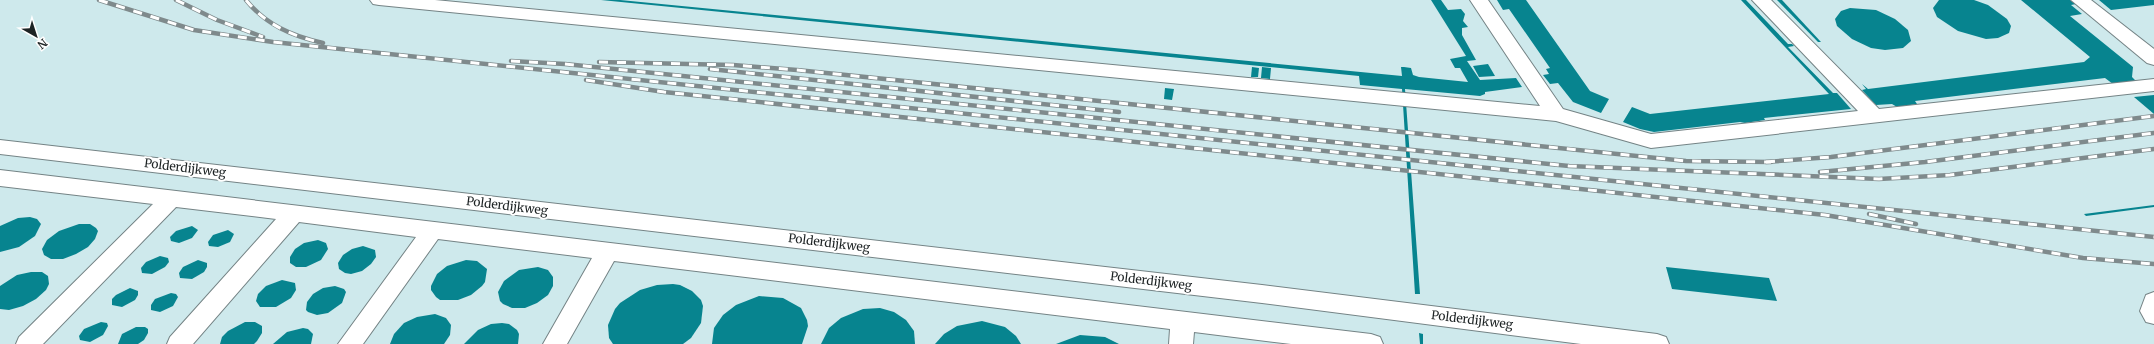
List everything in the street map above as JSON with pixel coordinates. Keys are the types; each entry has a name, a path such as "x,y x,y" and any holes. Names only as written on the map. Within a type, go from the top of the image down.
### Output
{"street":[{"path":"379,0 1556,114 1651,141 2154,85"},
{"path":"1479,0 1556,114"},
{"path":"1761,0 1875,117"},
{"path":"2080,0 2154,58"},
{"name":"Polderdijkweg","path":"0,147 1262,294 1657,344"},
{"path":"5,184 171,199 608,251 1182,333 1371,344"},
{"path":"28,344 171,199"},
{"path":"179,344 293,214"},
{"path":"350,344 432,230"},
{"path":"555,344 608,251"},
{"path":"2154,301 2152,310 2154,315"}],"shaded area":[{"path":"0,0 2154,0 2154,344 0,344"}],"building":[{"path":"601,0 620,0 1402,76 1401,67 1404,67 1411,68 1413,75 1419,77 1468,82 1460,68 1455,68 1450,59 1466,56 1431,0 1441,0 1448,10 1461,9 1465,14 1463,21 1468,27 1462,28 1462,35 1476,60 1467,61 1480,80 1516,78 1522,87 1485,92 1485,94 1480,96 1405,89 1420,294 1415,294 1402,89 1360,85 1359,76"},
{"path":"1497,0 1526,0 1590,91 1609,99 1601,113 1573,102 1558,83 1550,84 1543,75 1549,74 1546,69 1550,68 1509,9 1503,10"},
{"path":"1741,0 1746,0 1788,44 1792,44 1794,46 1788,47 1833,93 1837,93 1851,109 1764,118 1765,120 1745,123 1740,122 1654,132 1640,129 1623,122 1632,107 1650,114 1829,94"},
{"path":"1777,0 1782,0 1821,42 1818,42"},
{"path":"1939,0 1974,0 1988,5 2007,19 2011,26 2009,33 1998,38 1986,39 1958,31 1937,17 1933,8"},
{"path":"2021,0 2071,0 2076,4 2071,5 2082,14 2070,16 2133,67 2132,77 2137,82 2113,84 2105,78 1915,101 1917,104 1897,107 1892,104 1876,105 1862,90 1866,89 1862,84 1868,89 2084,62 2090,57"},
{"path":"2099,0 2154,0 2154,5 2111,10"},
{"path":"1850,8 1876,10 1895,19 1908,30 1911,41 1903,48 1885,50 1871,48 1852,39 1837,26 1835,19 1841,11"},
{"path":"1488,64 1495,76 1479,77 1473,66"},
{"path":"1252,67 1259,68 1258,77 1251,77"},
{"path":"1262,67 1271,68 1270,79 1261,78"},
{"path":"1165,88 1174,89 1172,100 1164,99"},
{"path":"2154,95 2154,114 2134,97"},
{"path":"2154,205 2154,207 2086,216 2084,214"},
{"path":"30,217 37,219 41,224 35,236 19,247 0,252 0,226 18,218"},
{"path":"79,224 90,224 98,231 95,239 88,247 63,259 51,259 44,255 42,249 47,240 59,231"},
{"path":"192,226 198,230 192,238 179,243 171,241 170,237 176,231"},
{"path":"228,230 234,234 230,242 218,247 209,246 208,242 213,235"},
{"path":"318,240 326,243 328,249 321,260 306,267 296,267 290,263 290,257 295,249 304,243"},
{"path":"363,246 375,250 376,257 371,264 362,271 351,274 345,273 339,269 338,263 343,255 352,249"},
{"path":"160,256 168,258 169,262 165,267 152,274 142,273 141,268 146,262"},
{"path":"198,260 207,263 207,267 204,272 192,279 180,278 179,273 183,267"},
{"path":"466,260 477,261 487,269 485,282 471,295 458,300 440,300 431,290 431,286 437,274 447,266"},
{"path":"538,267 548,270 553,277 553,286 548,295 537,303 525,308 512,308 500,301 498,292 504,281 519,270"},
{"path":"1666,267 1769,278 1777,301 1672,289"},
{"path":"31,272 42,272 48,276 49,284 46,290 36,299 23,306 9,310 0,309 0,286 17,275"},
{"path":"282,280 295,283 296,290 291,298 276,307 260,307 256,301 258,294 266,286"},
{"path":"657,285 680,285 692,291 701,300 703,306 701,323 691,338 683,344 613,344 609,338 608,325 615,309 620,303 640,290"},
{"path":"335,286 344,289 346,292 342,303 328,313 317,315 306,310 307,302 313,294 323,288"},
{"path":"130,288 138,291 138,295 135,300 122,307 112,305 112,299 116,295"},
{"path":"171,293 176,294 178,297 173,306 160,312 151,310 151,305 155,299"},
{"path":"759,296 783,298 801,308 807,320 808,326 802,344 712,344 714,328 723,315 736,305"},
{"path":"880,308 894,312 906,320 914,331 915,344 821,344 829,328 841,318 863,309"},
{"path":"435,314 446,318 451,325 450,335 444,344 390,344 394,334 404,323 417,317"},
{"path":"982,321 1005,327 1016,336 1021,344 935,344 944,334 957,326"},
{"path":"101,322 107,323 108,326 103,335 90,342 80,340 79,336 84,329"},
{"path":"245,322 255,322 262,326 262,333 254,344 220,344 222,337 228,331"},
{"path":"491,324 509,324 517,330 519,334 518,344 464,344 478,330"},
{"path":"136,327 145,327 148,329 148,333 144,340 138,344 118,344 122,334"},
{"path":"303,328 308,329 313,334 311,344 273,344 287,332"},
{"path":"1419,333 1423,334 1423,344 1420,344"},
{"path":"1080,335 1105,337 1119,344 1056,344"}],"railway":[{"path":"99,0 194,30 273,42 2154,237"},
{"path":"176,0 217,20 263,37"},
{"path":"246,0 254,9 271,23 290,33 323,43"},
{"path":"511,61 565,64 1569,166 1879,179 1950,175 2154,149"},
{"path":"599,62 733,65 797,70 1686,161 1767,162"},
{"path":"710,69 1119,112"},
{"path":"586,80 664,92 1825,215 2083,258 2154,264"},
{"path":"1767,162 1831,157 2154,116"},
{"path":"1820,172 1925,162 2154,133"},
{"path":"1767,162 1771,162"},
{"path":"1869,214 1916,224"}]}
